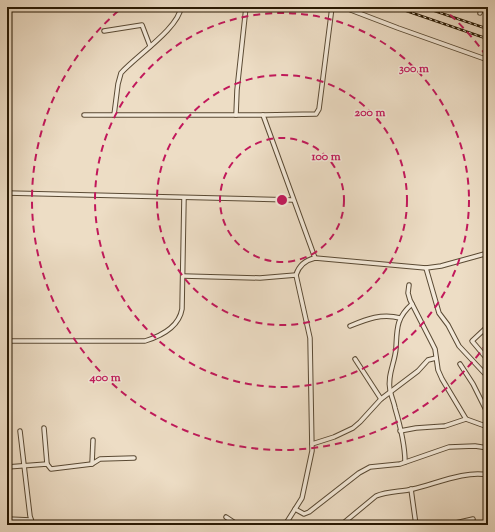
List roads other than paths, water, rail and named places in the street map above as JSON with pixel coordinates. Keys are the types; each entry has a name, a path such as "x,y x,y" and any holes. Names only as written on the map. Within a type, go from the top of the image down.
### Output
{"street":[{"path":"114,115 118,84 121,74 178,18 181,7"},
{"path":"236,115 237,90 246,7"},
{"path":"84,115 263,115 313,114 318,112 332,7"},
{"path":"343,7 488,60"},
{"path":"480,13 482,7"},
{"path":"104,31 142,26 150,46"},
{"path":"263,115 315,258"},
{"path":"7,193 293,200"},
{"path":"7,341 145,341 152,339 172,327 178,322 181,316 184,198"},
{"path":"286,525 302,498 312,451 310,338 296,275 300,266 315,258 426,268 441,266 488,253"},
{"path":"426,268 439,313 448,325 459,346 486,375 488,380"},
{"path":"183,276 260,278 296,275"},
{"path":"409,285 409,297 432,342 438,370 442,379 466,419 488,428"},
{"path":"405,462 404,443 390,391 390,374 396,351 396,337 400,318 412,304"},
{"path":"350,326 376,317 387,316 400,318"},
{"path":"487,329 472,342 488,360"},
{"path":"312,444 334,437 353,428 381,398 418,371 428,360 436,358"},
{"path":"355,359 381,398"},
{"path":"460,364 473,384 488,414"},
{"path":"400,431 445,426 466,419"},
{"path":"44,428 47,464 51,469 92,464 100,459 134,458"},
{"path":"20,431 23,465 33,525"},
{"path":"92,464 93,440"},
{"path":"295,510 301,514 306,514 370,467 400,464 449,447 470,445 488,448"},
{"path":"7,467 47,464"},
{"path":"341,525 376,496 382,493 412,490 471,474 488,475"},
{"path":"412,490 416,525"},
{"path":"226,517 238,525"},
{"path":"7,519 32,520"},
{"path":"447,525 473,519"}],"railway":[{"path":"395,7 488,39"},
{"path":"423,7 488,29"}]}
